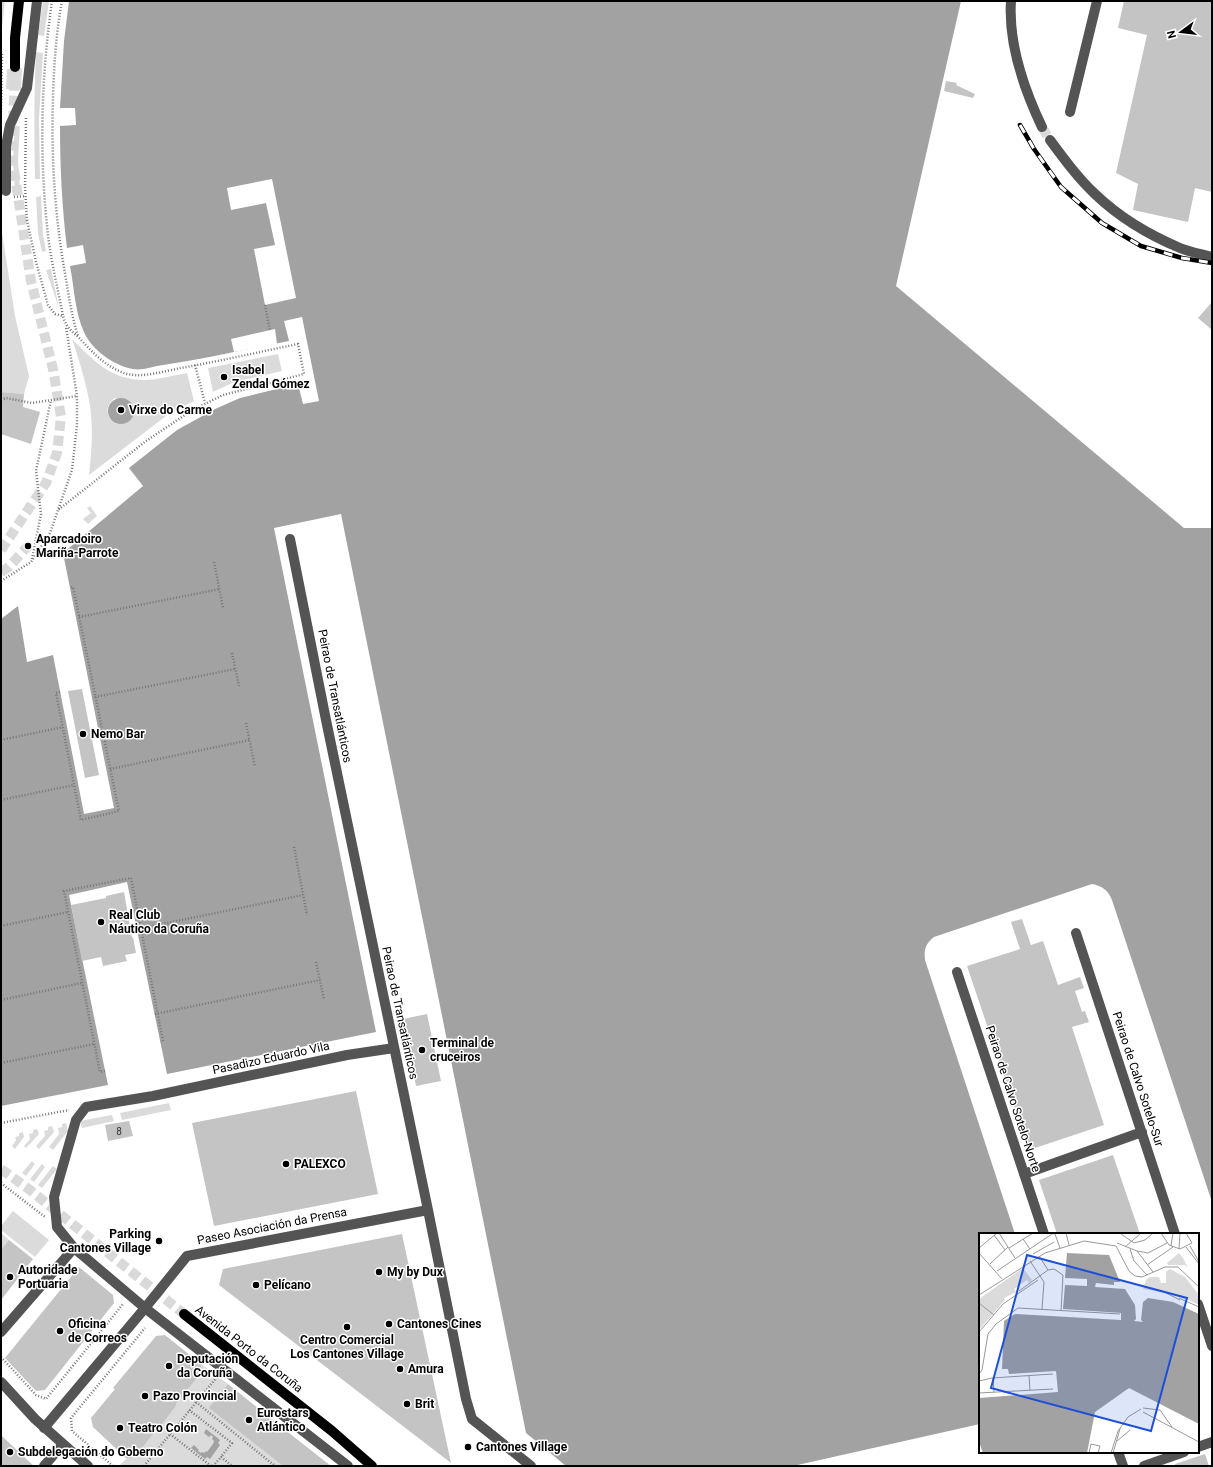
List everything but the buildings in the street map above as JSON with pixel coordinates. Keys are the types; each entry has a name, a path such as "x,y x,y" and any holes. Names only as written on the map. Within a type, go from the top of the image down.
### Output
{"main road":[{"path":"15,67 15,38 19,1"},
{"name":"Avenida Porto da Coruña","path":"184,1314 332,1431 372,1466"}],"street":[{"path":"6,191 6,146 10,125 27,88 37,1"},
{"path":"1011,1 1013,41 1022,78 1032,106 1042,127"},
{"path":"1070,112 1097,1"},
{"path":"1050,140 1073,171 1095,195 1119,214 1148,232 1181,248 1212,257"},
{"name":"Peirao de Transatlánticos","path":"290,539 428,1210 460,1376 472,1418 531,1466"},
{"name":"Peirao de Calvo Sotelo-Sur","path":"1076,933 1175,1233"},
{"name":"Peirao de Calvo Sotelo-Norte","path":"957,972 1044,1233"},
{"name":"Pasadizo Eduardo Vila","path":"86,1107 153,1096 347,1055 394,1048"},
{"path":"86,1107 76,1120 54,1197 57,1226 74,1248 145,1308 348,1466"},
{"path":"1024,1174 1142,1132"},
{"name":"Paseo Asociación da Prensa","path":"44,1428 187,1256 428,1210"},
{"path":"1,1332 74,1248"},
{"path":"1199,1307 1212,1346"},
{"path":"1,1382 34,1419 88,1466"},
{"path":"1199,1447 1212,1442"},
{"path":"44,1466 63,1444"},
{"path":"1118,1453 1122,1466"},
{"path":"1144,1466 1181,1453"}],"path":[{"path":"1,581 31,562 50,533 72,470 77,425 77,396 66,326 48,236 44,191 42,138 46,44 52,1"},
{"path":"62,1 58,23 54,81 52,134 54,186 61,252 74,324 78,336"},
{"path":"26,117 25,188 27,220 36,262 48,305 55,314 63,316"},
{"path":"265,305 270,331"},
{"path":"58,510 146,441 191,411 223,395 304,374 298,344 150,374 134,375 124,373 110,366 95,355 78,336 66,326"},
{"path":"195,365 206,403"},
{"path":"1,400 6,398 32,403 77,396"},
{"path":"31,562 41,514 36,471 51,400"},
{"path":"214,562 223,608"},
{"path":"60,692 56,693 81,820 119,811 73,587 70,588"},
{"path":"79,617 220,589"},
{"path":"232,653 239,686"},
{"path":"96,697 236,670"},
{"path":"246,723 255,767"},
{"path":"1,740 63,727"},
{"path":"110,769 250,740"},
{"path":"1,800 74,785"},
{"path":"294,847 306,915"},
{"path":"105,1071 100,1072 64,892 131,878 157,1014 164,1041 161,1042"},
{"path":"140,929 303,896"},
{"path":"1,926 68,912"},
{"path":"316,962 324,999"},
{"path":"157,1014 320,980"},
{"path":"1,1000 82,983"},
{"path":"1,1064 94,1044"},
{"path":"1,1123 86,1107"},
{"path":"1,1183 57,1226"},
{"path":"1,1357 36,1395 46,1400 127,1299"},
{"path":"113,1466 72,1431 71,1418 148,1324"},
{"path":"144,1466 220,1374"},
{"path":"196,1402 275,1466"},
{"path":"170,1434 212,1466 221,1457 232,1443 190,1410"},
{"path":"221,1457 232,1466"}],"shaded area":[{"path":"1,1 5,1 1,37"},
{"path":"43,1 49,1 44,36 38,35"},
{"path":"69,1 961,1 896,286 1184,528 1212,528 1212,1202 1112,900 1104,889 1092,884 934,937 926,947 925,960 1015,1233 979,1233 979,1424 793,1466 566,1466 526,1433 341,514 274,528 376,1032 167,1074 127,882 69,895 108,1085 1,1106 1,619 18,606 27,662 53,655 84,814 114,808 63,553 143,486 129,468 177,430 215,409 240,398 298,384 303,404 319,401 302,317 284,321 289,341 179,363 140,369 126,367 104,356 87,338 81,325 70,266 86,263 83,245 67,248 64,217 60,157 60,126 76,125 75,108 60,108 64,41"},
{"path":"36,52 43,53 39,118 40,179 35,179 34,116"},
{"path":"22,68 21,90 6,89 7,69"},
{"path":"15,126 20,126 18,161 20,191 15,191 13,160"},
{"path":"41,196 43,234 46,251 42,252 38,233 36,197"},
{"path":"1,226 15,316 29,376 24,394 1,392"},
{"path":"51,269 59,308 46,270"},
{"path":"72,339 96,362 122,377 150,380 187,373 194,401 170,413 89,475 92,445 90,405 81,367","holes":["115,398 131,403 133,413 128,422 109,417 108,406"]},
{"path":"278,354 282,371 234,382 213,392 208,368"},
{"path":"121,398 130,402 134,411 130,420 121,424 112,420 108,411 112,402"},
{"path":"90,506 97,516 88,524 83,519 91,513 87,508"},
{"path":"169,1103 171,1110 122,1120 120,1113"},
{"path":"112,1115 114,1121 82,1128 80,1121"},
{"path":"66,1123 68,1131 53,1150 49,1147 59,1134 58,1128 62,1127 62,1124"},
{"path":"52,1126 54,1132 39,1149 36,1146 45,1136 44,1131 48,1130 48,1127"},
{"path":"37,1129 39,1134 26,1148 24,1146 30,1139 29,1134 33,1133 33,1130"},
{"path":"23,1132 24,1137 15,1149 12,1146 16,1140 15,1137 19,1136 19,1133"},
{"path":"32,1161 35,1164 26,1176 22,1173"},
{"path":"42,1164 45,1167 34,1182 30,1179"},
{"path":"53,1166 57,1169 42,1188 38,1185"},
{"path":"13,1211 49,1240 35,1257 1,1230 1,1226"},
{"path":"1,1233 9,1240 1,1252"},
{"path":"201,1364 228,1384 210,1408 283,1466 119,1466 159,1426 160,1427 177,1405 176,1404 202,1372"},
{"path":"206,1429 220,1440 218,1443 220,1445 210,1459 207,1457 205,1459 191,1448 194,1445 201,1453 207,1452 214,1441 211,1435 209,1437 204,1433"}],"pier":[{"path":"272,179 296,298 265,305 254,249 275,245 266,203 231,210 227,188"},
{"path":"275,329 277,344 234,352 231,339"}],"tunnel":[{"path":"1,550 46,483 57,453 61,417 53,369 31,281 12,157 15,67"},
{"path":"1042,127 1050,140"},
{"path":"1,572 9,567 28,546"},
{"path":"1,1169 30,1190 184,1314"}],"railway":[{"path":"1020,125 1034,149 1061,187 1102,223 1141,246 1182,258 1212,263"}],"place":[{"name":"Isabel Zendal Gómez","path":"224,377"},
{"name":"Virxe do Carme","path":"121,410"},
{"name":"Aparcadoiro Mariña-Parrote","path":"28,546"},
{"name":"Nemo Bar","path":"83,734"},
{"name":"Real Club Náutico da Coruña","path":"101,922"},
{"name":"Terminal de cruceiros","path":"422,1050"},
{"name":"PALEXCO","path":"286,1164"},
{"name":"Parking Cantones Village","path":"159,1241"},
{"name":"My by Dux","path":"379,1272"},
{"name":"Autoridade Portuaria","path":"10,1277"},
{"name":"Pelícano","path":"256,1285"},
{"name":"Cantones Cines","path":"389,1324"},
{"name":"Centro Comercial Los Cantones Village","path":"347,1327"},
{"name":"Oficina de Correos","path":"60,1331"},
{"name":"Deputación da Coruña","path":"169,1366"},
{"name":"Amura","path":"400,1369"},
{"name":"Pazo Provincial","path":"145,1396"},
{"name":"Brit","path":"407,1404"},
{"name":"Eurostars Atlántico","path":"249,1420"},
{"name":"Teatro Colón","path":"120,1428"},
{"name":"Cantones Village","path":"468,1447"},
{"name":"Subdelegación do Goberno","path":"10,1452"}]}
